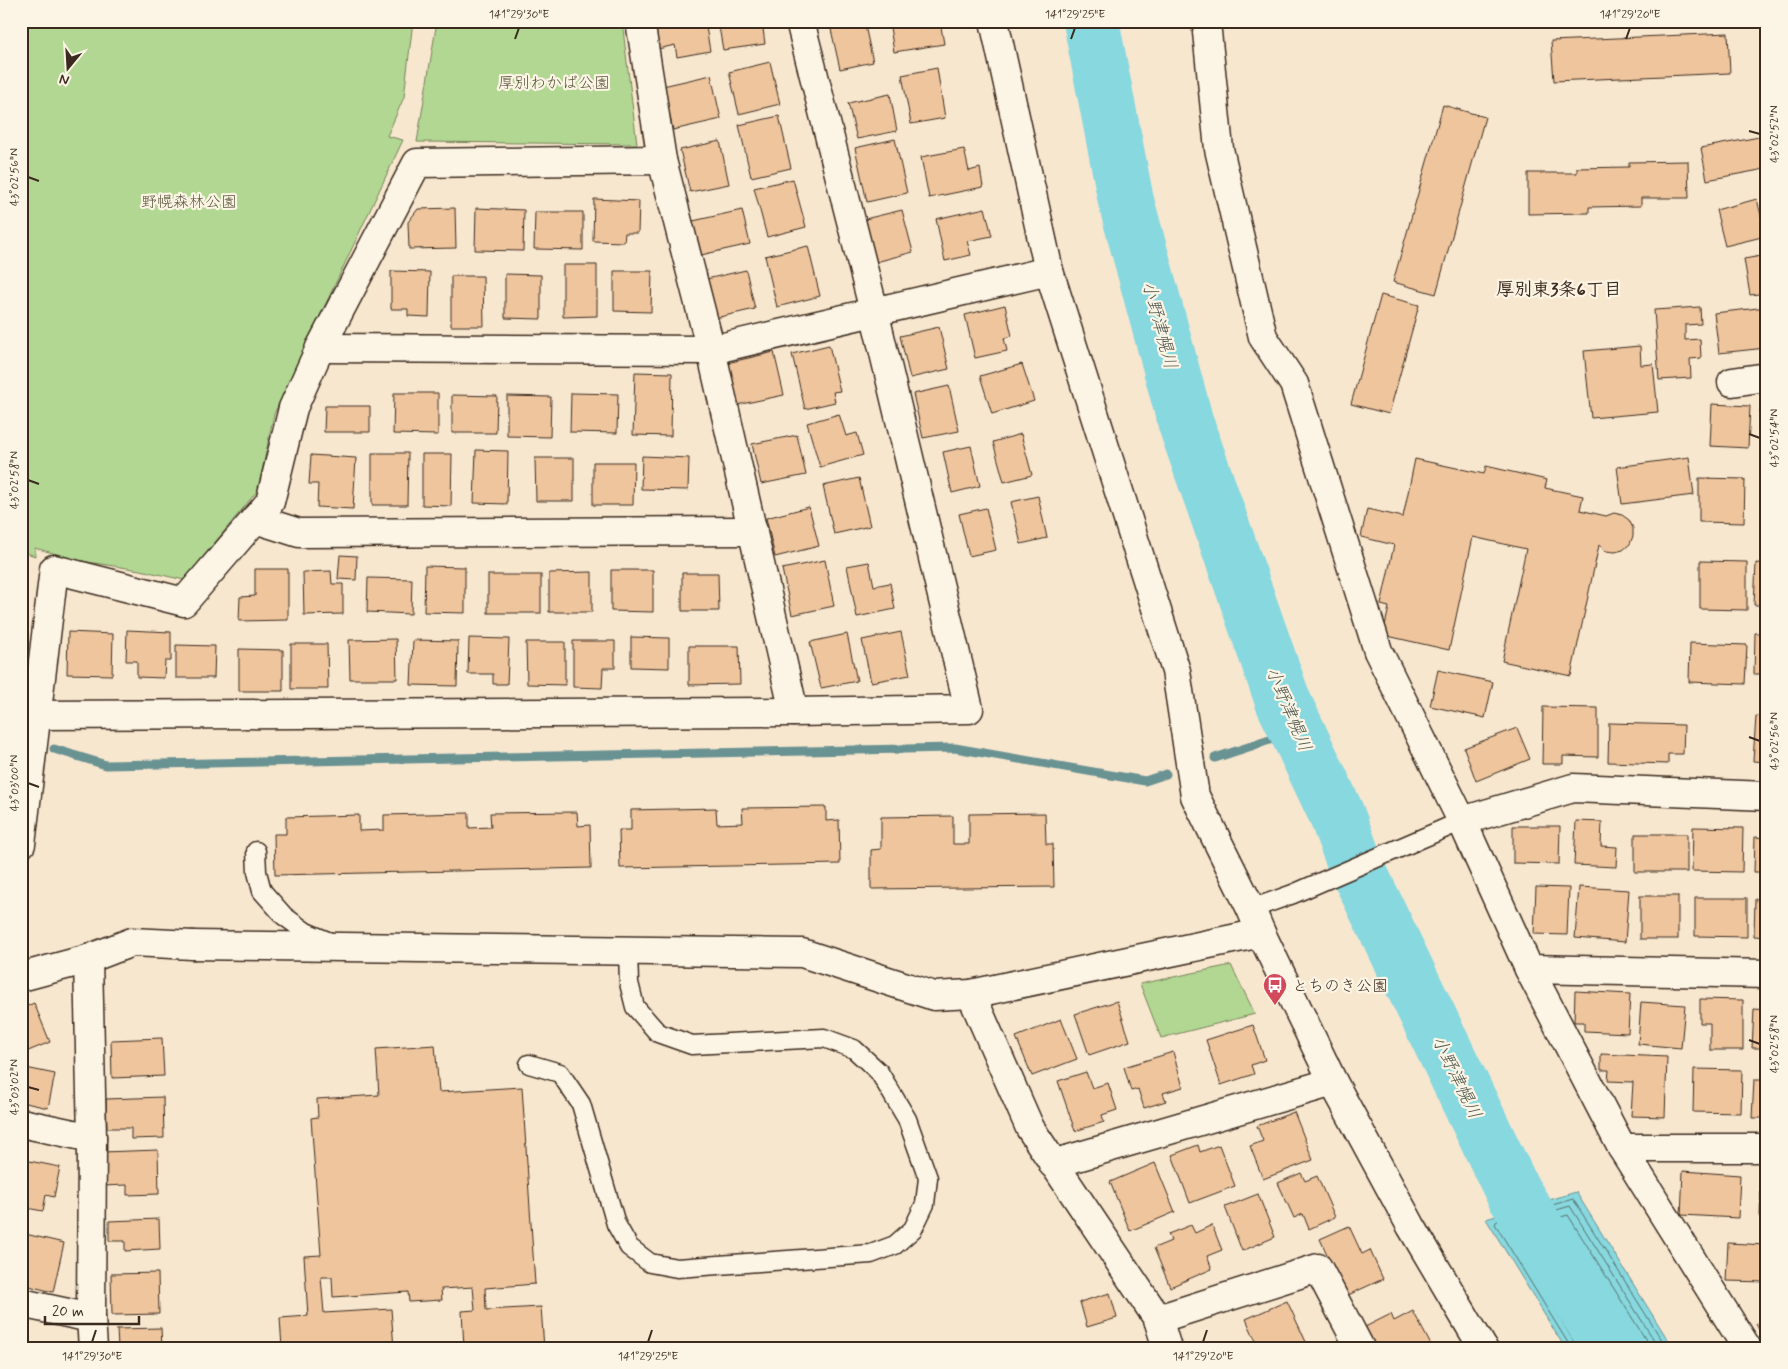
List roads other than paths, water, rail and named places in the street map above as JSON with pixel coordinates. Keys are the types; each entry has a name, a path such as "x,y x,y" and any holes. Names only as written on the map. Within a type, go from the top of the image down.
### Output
{"street":[{"path":"640,21 662,160 710,350 794,712"},
{"path":"35,715 794,712 969,709 874,311 800,21"},
{"path":"994,21 1049,270 1176,670 1195,796 1333,1082 1411,1226 1483,1348"},
{"path":"1207,32 1219,148 1263,338 1294,384 1378,651 1462,822 1529,969 1622,1148 1747,1348"},
{"path":"21,844 54,569 184,602 270,502 292,408 320,348 418,164 662,160"},
{"path":"320,348 710,350 1049,270"},
{"path":"1732,382 1767,377"},
{"path":"256,519 299,533 753,530"},
{"path":"1462,822 1573,788 1767,796"},
{"path":"21,977 88,959 132,942 193,945 802,953 934,996 970,994 1256,921"},
{"path":"88,959 92,1138 91,1318 93,1348"},
{"path":"1529,969 1767,974"},
{"path":"970,994 1030,1128 1158,1319 1167,1348"},
{"path":"1053,1164 1333,1082"},
{"path":"21,1123 92,1138"},
{"path":"1622,1148 1767,1148"},
{"path":"1158,1319 1318,1268 1360,1348"},
{"path":"21,1303 91,1318"}],"lane":[{"path":"1256,921 1293,894 1462,822"},
{"path":"256,851 257,872 262,891 284,916 306,932 344,947"},
{"path":"529,1064 560,1073 581,1104 616,1224 629,1247 650,1263 677,1268 871,1254 895,1245 913,1229 926,1204 928,1178 907,1119 879,1072 854,1049 824,1038 692,1045 658,1034 635,1007 629,983 628,951"}],"water":[{"path":"1576,1192 1673,1348 1565,1348 1486,1219"}],"waterway":[{"name":"小野津幌川","path":"1091,21 1126,201 1186,424 1283,701 1336,813 1356,866 1513,1192 1611,1348"},
{"path":"1215,758 1297,731"},
{"path":"54,749 106,765 955,748 1145,781 1166,774"}],"place":[{"name":"とちのき公園","path":"1275,1006"}],"district":[{"name":"厚別東3条6丁目","path":"1559,289"}],"park label":[{"name":"厚別わかば公園","path":"554,82"},
{"name":"野幌森林公園","path":"189,201"}]}
